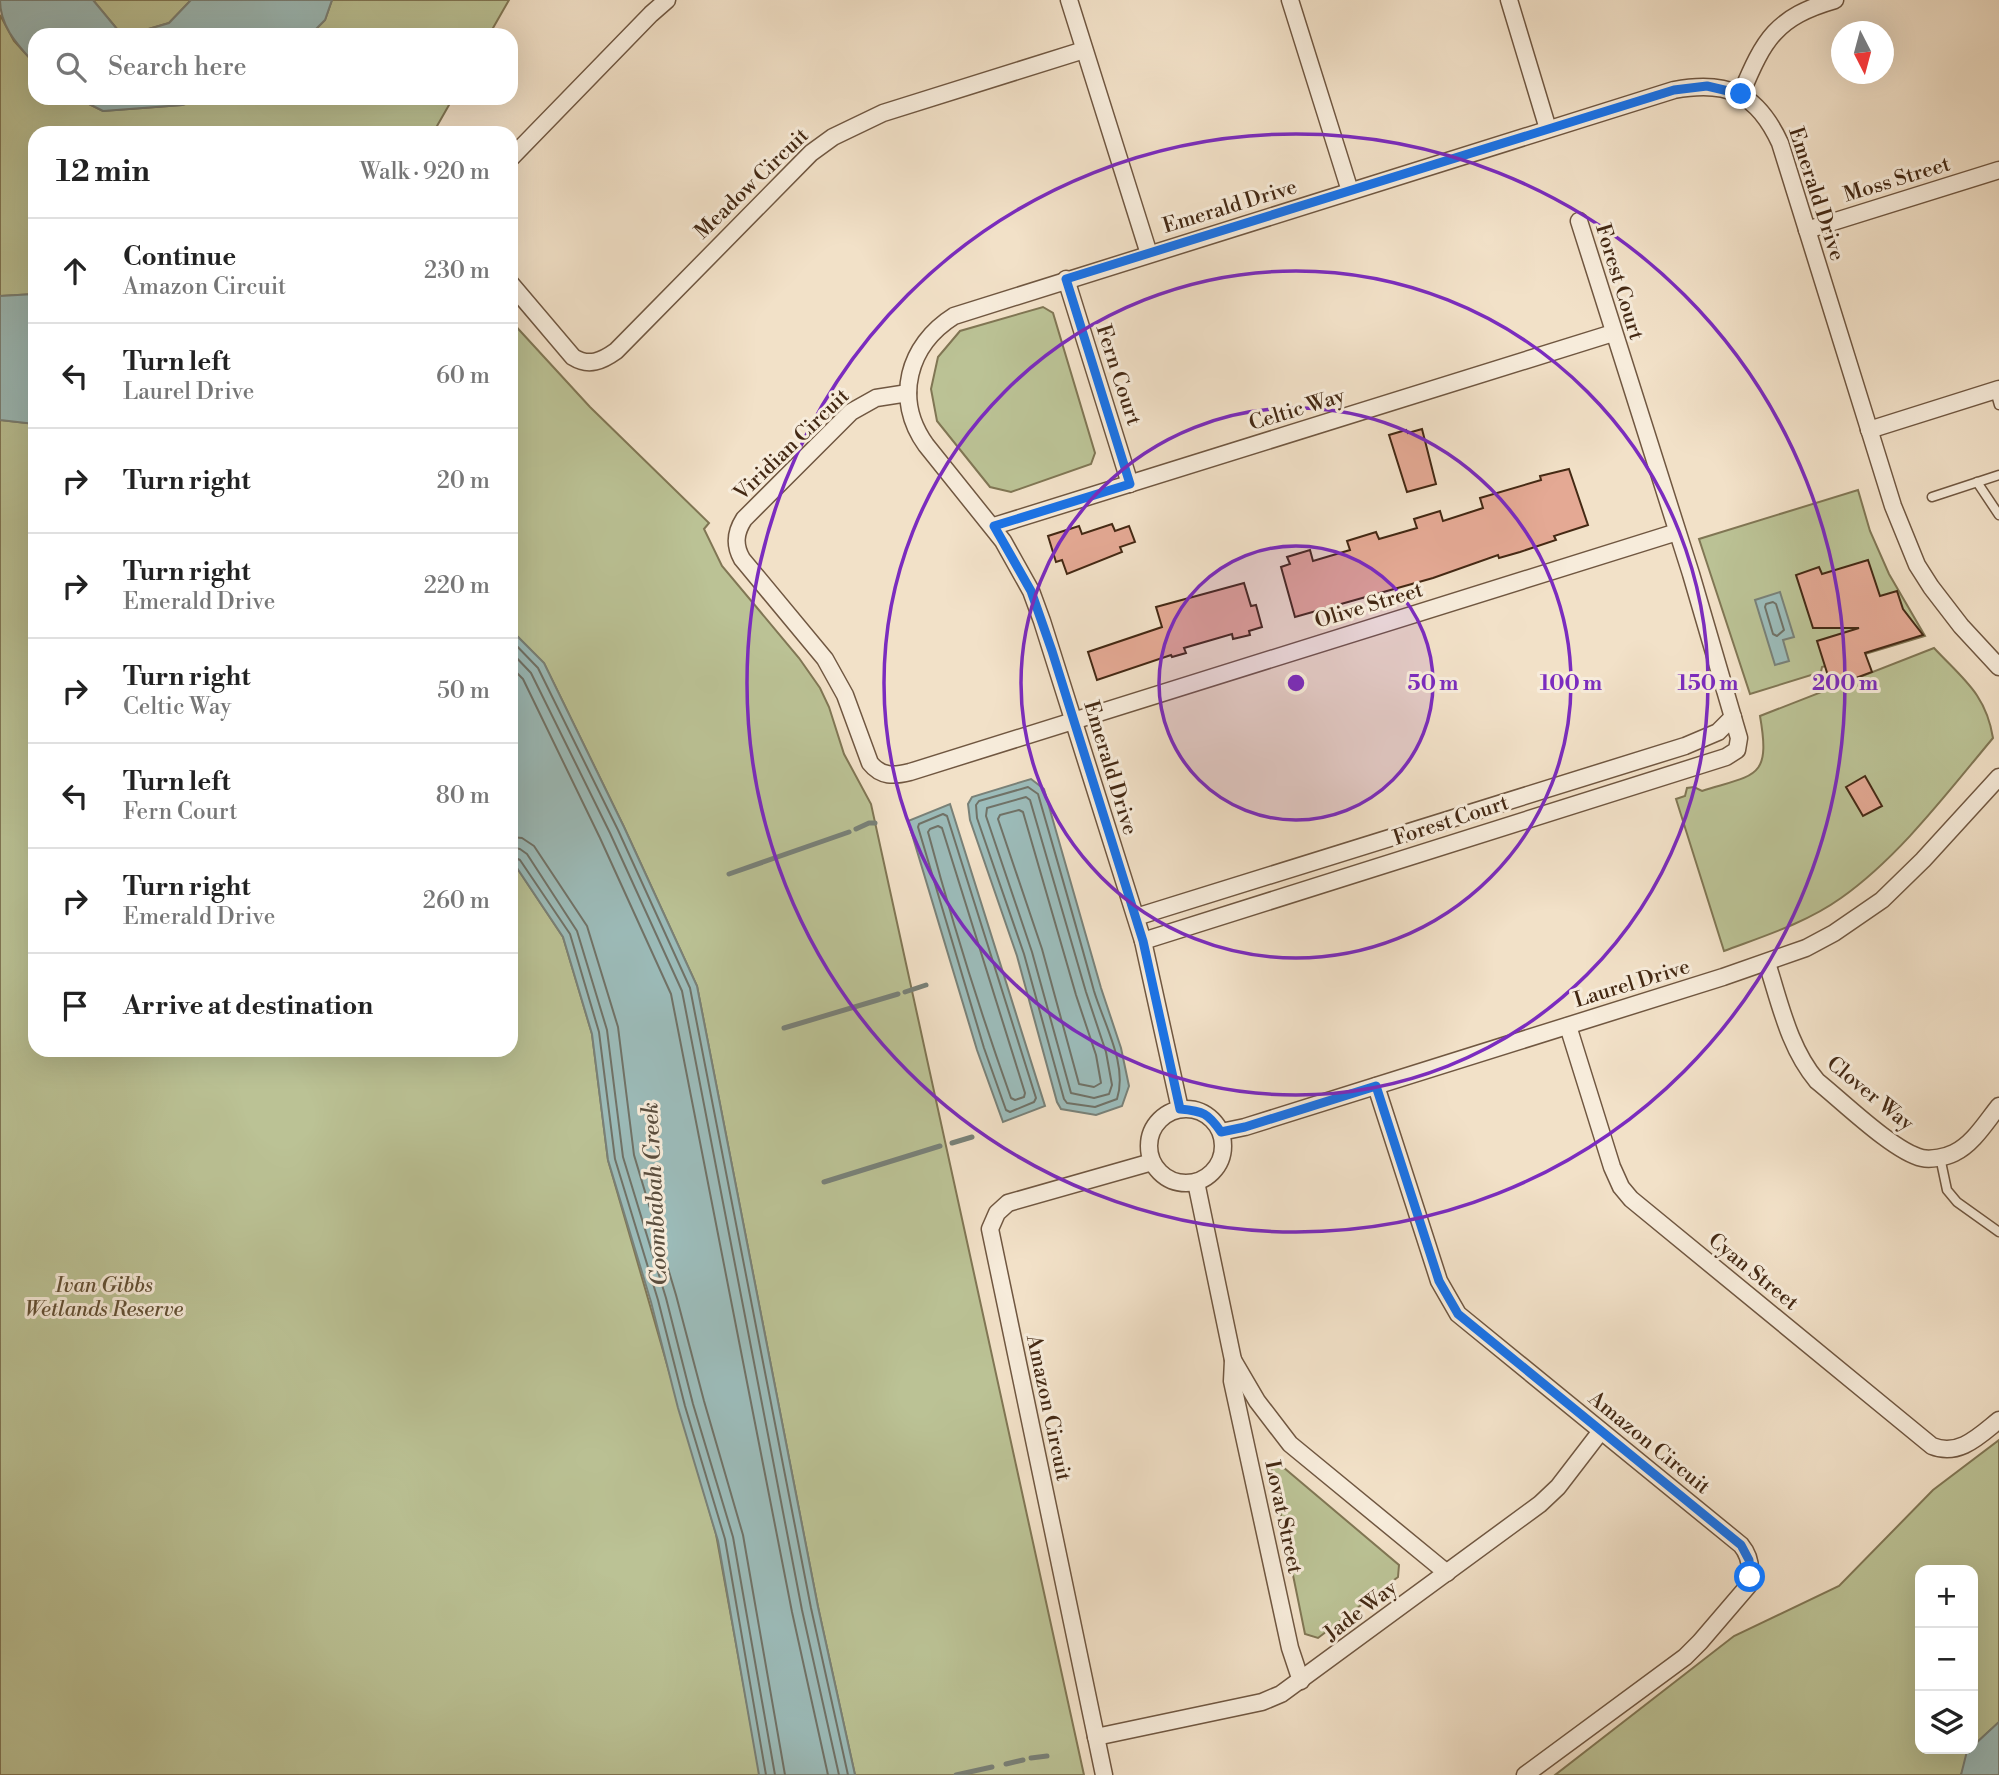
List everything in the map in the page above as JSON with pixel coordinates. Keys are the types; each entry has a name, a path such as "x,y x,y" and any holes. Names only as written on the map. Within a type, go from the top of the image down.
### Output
{"street":[{"path":"518,151 650,14 667,0"},
{"path":"1069,0 1149,254"},
{"path":"1290,0 1350,191"},
{"path":"1509,0 1548,129"},
{"path":"1741,94 1762,50 1774,32 1801,11 1835,0"},
{"name":"Meadow Circuit","path":"518,292 573,357 585,362 600,361 615,351 811,153 832,137 883,113 1084,50"},
{"name":"Emerald Drive","path":"1180,1109 1143,941 1031,591 994,526 922,440 913,422 908,393 911,368 919,349 943,323 964,312 1066,279 1666,92 1691,87 1724,89 1741,94 1752,102 1771,124 1780,143 1893,506 1917,565 1961,626 1999,667"},
{"name":"Moss Street","path":"1807,230 1999,170"},
{"name":"Forest Court","path":"1143,941 1726,757 1737,750 1739,737 1579,220"},
{"name":"Fern Court","path":"1066,279 1130,484"},
{"name":"Celtic Way","path":"994,526 1613,333"},
{"name":"Viridian Circuit","path":"908,393 876,398 851,412 744,519 737,535 738,552 825,659 845,695 866,754 875,769 882,773 898,775 910,772 1074,721"},
{"path":"1870,430 1998,395"},
{"name":"Olive Street","path":"1074,721 1677,532"},
{"name":"Forest Court","path":"1136,917 1685,746 1718,732 1733,717"},
{"name":"Laurel Drive","path":"1221,1132 1245,1127 1568,1026 1767,963 1806,948 1834,933 1882,900 1923,860 1999,777"},
{"name":"Clover Way","path":"1767,963 1798,1056 1817,1081 1904,1150 1922,1158 1940,1157"},
{"name":"Cyan Street","path":"1568,1026 1612,1167 1621,1187 1631,1199 1932,1446 1940,1450 1958,1449 1999,1420"},
{"name":"Amazon Circuit","path":"1376,1086 1439,1281 1458,1314 1741,1545 1749,1560 1748,1586 1685,1657 1525,1775"},
{"path":"1940,1157 1964,1147 1999,1106"},
{"path":"1180,1109 1199,1111 1210,1117 1221,1132 1224,1143 1223,1156 1217,1168 1208,1177 1183,1184 1170,1180 1159,1172 1152,1162 1149,1149 1151,1132 1158,1121 1168,1113 1180,1109"},
{"name":"Amazon Circuit","path":"1104,1775 990,1229 997,1213 1008,1203 1152,1162"},
{"name":"Lovat Street","path":"1196,1182 1233,1360 1232,1381 1290,1648 1301,1681"},
{"name":"Lovat Street","path":"1233,1360 1269,1418 1290,1444 1447,1573"},
{"name":"Jade Way","path":"1096,1737 1262,1702 1281,1695 1549,1496 1601,1431"}],"lane":[{"path":"1932,497 1999,475"},
{"path":"1977,482 1999,516"},
{"path":"1940,1157 1947,1190 1957,1202 1999,1232"}],"green space":[{"path":"93,0 191,0 169,23 152,28 116,28"},
{"path":"332,0 509,0 493,28 317,28 325,20"},
{"path":"0,15 14,41 28,56 28,105 91,105 103,111 182,105 449,105 437,126 28,126 28,294 0,296"},
{"path":"1043,307 1053,313 1095,453 1091,464 1011,492 990,487 937,421 931,389 938,357 960,331"},
{"path":"518,329 590,407 709,523 704,529 722,566 799,658 820,688 844,754 871,804 1084,1775 855,1775 818,1607 697,986 544,663 518,637"},
{"name":"Ivan Gibbs Wetlands Reserve","path":"0,420 28,423 28,1057 518,1057 518,870 563,937 592,1034 608,1160 716,1534 760,1775 0,1775"},
{"path":"1858,490 1870,531 1889,574 1925,636 1822,667 1821,672 1750,694 1699,539"},
{"path":"1934,648 1964,678 1979,698 1990,723 1993,738 1922,823 1862,882 1814,915 1724,951 1676,799 1685,796 1687,788 1694,787 1702,791 1735,781 1755,771 1761,763 1763,752 1760,716"},
{"path":"1999,1440 1999,1722 1978,1741 1978,1565 1915,1565 1915,1754 1968,1754 1961,1775 1555,1775 1734,1636 1839,1586 1933,1490"},
{"path":"1271,1467 1283,1467 1399,1565 1398,1577 1318,1638 1305,1634"}],"water":[{"path":"0,0 93,0 116,28 28,28 28,56 16,43 1,10"},
{"path":"191,0 332,0 325,20 317,28 152,28 169,23"},
{"path":"91,105 182,105 103,111"},
{"path":"28,294 28,423 0,420 0,296"},
{"path":"1780,592 1794,637 1783,640 1789,661 1775,665 1755,600"},
{"name":"Coombabah Creek","path":"518,637 544,663 697,986 818,1607 855,1775 759,1775 718,1541 608,1160 592,1034 563,937 518,870"},
{"path":"1031,779 1044,789 1121,1048 1129,1086 1122,1106 1096,1115 1061,1109 1057,1102 1017,956 970,820 968,804 972,797"},
{"path":"950,804 1045,1106 1003,1122 977,1050 908,821"},
{"path":"1999,1722 1999,1775 1961,1775 1966,1754 1978,1754 1978,1741"}],"building":[{"path":"1422,429 1436,484 1407,492 1389,435"},
{"path":"1569,469 1588,525 1554,536 1556,540 1520,552 1499,558 1498,555 1433,578 1295,617 1281,567 1290,564 1287,557 1310,550 1313,561 1350,550 1347,541 1376,532 1379,539 1417,528 1414,519 1440,511 1443,521 1483,508 1480,498 1541,480 1540,476"},
{"path":"1112,524 1115,531 1129,526 1135,542 1120,547 1122,552 1067,574 1062,560 1056,562 1048,536 1079,526 1082,534"},
{"path":"1868,560 1880,596 1897,591 1903,609 1923,635 1865,653 1872,672 1829,688 1829,679 1817,641 1859,628 1813,628 1796,575 1819,567 1822,574"},
{"path":"1244,583 1251,606 1256,605 1262,627 1249,631 1250,635 1233,639 1232,634 1184,648 1186,653 1172,657 1171,655 1097,680 1088,652 1162,627 1156,607"},
{"path":"1865,776 1882,806 1863,816 1846,787"}],"waterway":[{"path":"856,829 875,823"},
{"path":"729,874 849,832"},
{"path":"905,992 926,985"},
{"path":"784,1028 898,994"},
{"path":"952,1143 972,1137"},
{"path":"824,1182 940,1146"},
{"path":"1031,1758 1047,1756"},
{"path":"1006,1764 1023,1760"},
{"path":"956,1775 992,1767"}],"route":[{"path":"1741,94 1707,86 1674,90 1066,279 1130,484 994,526 1031,591 1052,651 1143,941 1180,1109 1199,1111 1210,1117 1221,1132 1376,1086 1439,1281 1458,1314 1741,1545 1749,1560 1750,1577"}]}
